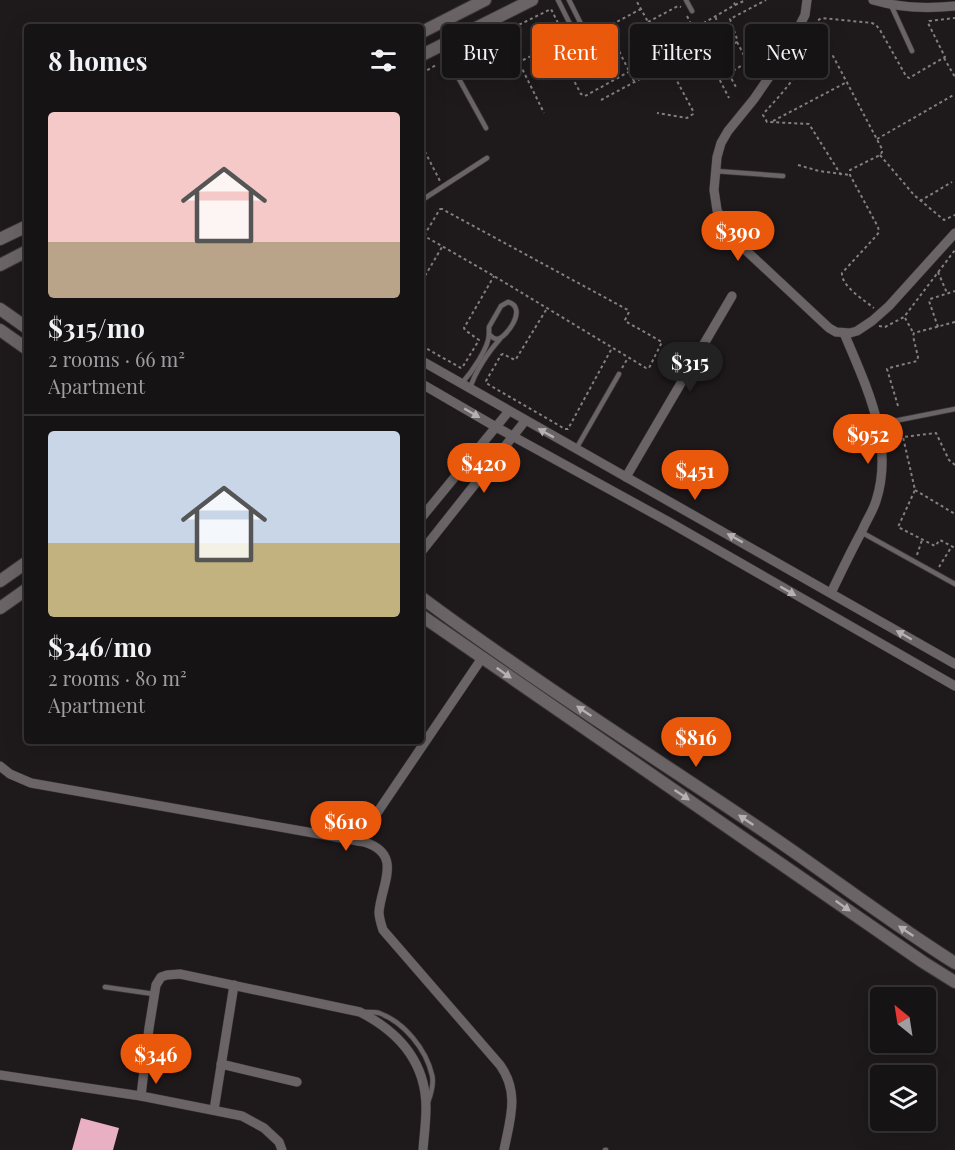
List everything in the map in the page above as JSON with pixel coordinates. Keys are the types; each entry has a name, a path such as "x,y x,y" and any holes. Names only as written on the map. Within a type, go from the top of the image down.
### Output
{"street":[{"path":"424,31 485,0"},
{"path":"424,54 532,0"},
{"path":"807,0 805,15 784,54 721,143 717,157 714,190 717,210 725,228 738,243 829,328 843,333 857,331 881,314 955,233"},
{"path":"873,0 891,5 919,8 955,6"},
{"path":"0,240 24,228"},
{"path":"0,265 24,253"},
{"path":"626,477 732,296"},
{"path":"0,309 24,326"},
{"path":"0,330 24,347"},
{"path":"831,593 876,502 881,476 882,450 879,424 843,333"},
{"path":"424,363 955,664"},
{"path":"424,385 955,686"},
{"path":"424,516 508,411"},
{"path":"424,548 525,421"},
{"path":"0,581 24,564"},
{"path":"0,608 24,591"},
{"path":"424,600 554,691 955,963"},
{"path":"436,609 426,619 923,962 955,981"},
{"path":"424,744 482,658"},
{"path":"358,841 424,744"},
{"path":"0,766 10,774 31,783 358,841 377,848 386,858 388,865 379,910 383,930 505,1072 509,1081 513,1099 504,1150"},
{"path":"141,1096 156,985 161,977 180,974 360,1012 379,1021 395,1034 408,1050 418,1068 424,1087 426,1107 423,1150"},
{"path":"214,1110 234,986"},
{"path":"221,1064 297,1082"},
{"path":"0,1075 141,1096 242,1116 264,1128 279,1142 282,1150"}],"lane":[{"path":"558,0 570,24"},
{"path":"569,0 580,24"},
{"path":"686,0 692,11"},
{"path":"891,5 912,51"},
{"path":"441,45 486,128"},
{"path":"424,199 487,158"},
{"path":"715,171 783,176"},
{"path":"460,384 470,373 487,345 489,327 501,306 508,302 512,303 517,309 516,316 505,336 493,347 470,389"},
{"path":"489,334 500,339"},
{"path":"576,449 619,374"},
{"path":"879,424 955,409"},
{"path":"861,532 955,584"},
{"path":"105,987 154,994"}],"path":[{"path":"636,0 648,22 678,6 683,8 691,24"},
{"path":"733,0 735,5"},
{"path":"701,24 744,0"},
{"path":"745,57 737,42 730,19 766,0"},
{"path":"520,24 550,9 558,24"},
{"path":"635,81 607,27 641,9"},
{"path":"715,16 718,24"},
{"path":"814,24 822,18 876,25 908,78 944,58"},
{"path":"955,18 929,20 928,22 955,77"},
{"path":"733,44 737,42"},
{"path":"828,54 833,55 883,151 880,155 851,168 850,175 879,232 842,273 841,277 845,284 881,314"},
{"path":"520,64 544,113"},
{"path":"424,72 436,65"},
{"path":"618,77 628,71"},
{"path":"573,78 585,96 616,78"},
{"path":"600,100 641,78"},
{"path":"657,113 687,118 691,116 693,111 677,78"},
{"path":"718,78 729,98"},
{"path":"730,78 736,89"},
{"path":"793,78 765,112 764,119 770,123 809,124 841,175"},
{"path":"770,123 847,82"},
{"path":"877,139 955,94"},
{"path":"424,150 442,186"},
{"path":"880,155 920,201 944,220 955,215"},
{"path":"798,165 819,171 850,175"},
{"path":"920,201 951,182"},
{"path":"441,208 628,310 625,321 663,343 646,368 442,247 425,235 441,208"},
{"path":"424,278 442,247"},
{"path":"872,321 878,326 885,327 904,317 955,250"},
{"path":"938,272 947,293"},
{"path":"424,347 462,368 479,340 464,328 494,276"},
{"path":"938,327 929,300 955,291"},
{"path":"547,309 516,359 501,355 486,383 567,429 612,348"},
{"path":"898,406 886,370 917,361 918,357 914,334 904,317"},
{"path":"914,334 955,322"},
{"path":"619,374 628,358"},
{"path":"936,573 954,547 940,540 935,546 898,527 915,490 903,437 936,432 949,460 955,465"},
{"path":"915,490 955,514"},
{"path":"914,561 922,540"}],"building":[{"path":"81,1118 119,1128 113,1150 72,1150"}]}
